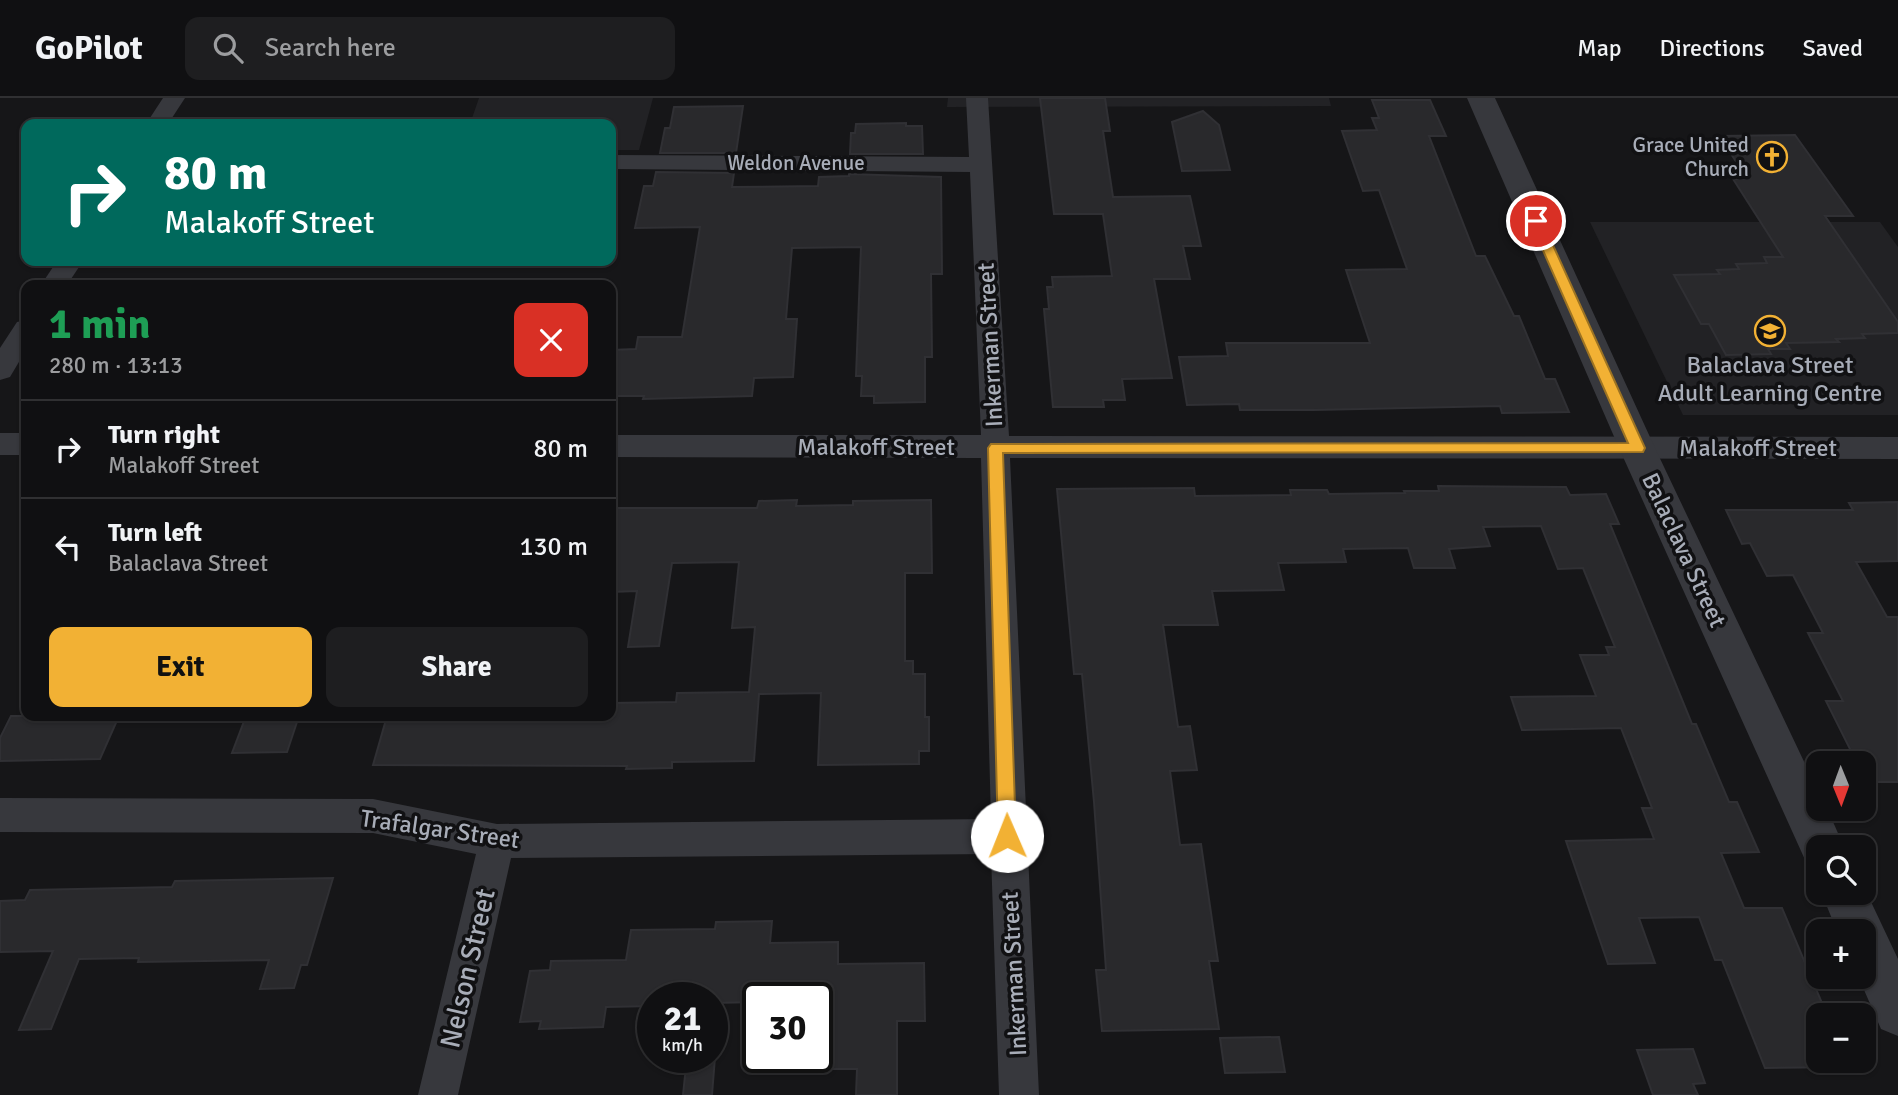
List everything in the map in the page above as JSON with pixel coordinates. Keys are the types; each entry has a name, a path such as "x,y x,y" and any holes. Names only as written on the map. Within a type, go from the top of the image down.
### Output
{"street":[{"path":"160,119 174,98"},
{"name":"Inkerman Street","path":"977,98 996,448 1007,836 1019,1095"},
{"name":"Balaclava Street","path":"1481,98 1637,448 1816,835"},
{"name":"Weldon Avenue","path":"616,162 981,164"},
{"path":"0,370 21,337"},
{"path":"0,444 21,444"},
{"name":"Malakoff Street","path":"616,446 1898,448"},
{"name":"Trafalgar Street","path":"0,815 373,816 497,841 1007,836"},
{"name":"Nelson Street","path":"438,1095 497,841"},
{"path":"1876,964 1898,1013"}],"shaded area":[{"path":"479,98 653,98 639,150 616,150 616,119 472,119"},
{"path":"948,98 1329,98 1331,106 947,107"},
{"name":"Balaclava Street Adult Learning Centre","path":"1590,222 1880,222 1898,247 1898,415 1683,415"}],"building":[{"path":"1040,98 1105,98 1110,131 1103,131 1113,197 1190,196 1201,246 1183,246 1190,279 1154,279 1172,378 1122,379 1125,400 1103,400 1104,407 1053,407 1044,309 1049,309 1047,287 1053,287 1052,277 1112,276 1103,214 1054,214"},
{"path":"1372,100 1430,100 1446,136 1429,136 1476,256 1485,256 1514,316 1519,316 1545,379 1555,379 1569,412 1502,413 1500,406 1240,410 1239,404 1187,405 1179,357 1228,356 1226,343 1370,343 1346,270 1407,269 1379,190 1363,191 1342,131 1377,130 1372,118 1379,118"},
{"path":"743,106 736,153 660,153 665,128 670,128 674,107"},
{"path":"1203,111 1219,125 1230,170 1182,171 1172,122"},
{"path":"906,123 906,126 922,126 923,154 850,154 851,133 855,133 856,124"},
{"path":"1795,135 1853,216 1825,216 1898,322 1898,333 1862,334 1865,338 1836,339 1839,342 1786,343 1790,349 1768,349 1771,354 1726,355 1709,324 1701,324 1674,275 1720,274 1717,270 1739,269 1736,264 1767,263 1764,257 1783,257 1733,179 1747,178 1719,136"},
{"path":"656,172 734,173 732,187 818,186 819,177 849,174 941,177 942,274 931,274 932,357 925,357 925,402 874,403 874,396 861,396 862,376 856,376 861,247 792,248 786,319 797,319 793,377 754,378 752,396 643,399 644,396 616,396 616,350 636,349 638,337 682,337 700,227 635,228 644,186 653,186"},
{"path":"1438,486 1566,487 1570,495 1606,494 1619,524 1610,524 1692,724 1696,724 1729,802 1737,802 1759,852 1721,853 1744,908 1782,908 1806,965 1806,989 1816,989 1822,1003 1806,1003 1806,1068 1765,1068 1722,960 1715,960 1699,917 1639,918 1655,963 1608,964 1566,841 1654,839 1642,808 1652,808 1621,728 1522,730 1511,697 1596,696 1580,655 1609,655 1606,647 1615,647 1583,568 1558,569 1541,526 1483,527 1490,546 1449,549 1455,568 1414,568 1408,548 1343,549 1346,562 1278,563 1284,590 1212,591 1218,625 1163,625 1178,727 1190,726 1197,770 1170,771 1180,845 1201,844 1218,961 1209,961 1219,1029 1102,1031 1096,970 1106,970 1094,802 1082,674 1074,674 1057,489 1194,488 1195,496 1291,495 1290,490 1327,490 1329,494 1439,491"},
{"path":"797,500 796,506 853,505 853,501 931,500 932,573 905,573 905,661 913,661 913,674 925,674 925,717 929,717 929,751 919,751 919,764 818,765 821,693 759,694 754,761 672,762 672,768 626,769 627,766 373,765 386,721 616,721 616,703 676,702 677,693 749,692 755,627 732,628 739,562 672,563 659,646 628,647 637,591 616,592 616,508 757,508 759,501"},
{"path":"1898,502 1898,561 1856,562 1887,617 1898,617 1898,782 1876,782 1876,751 1851,751 1826,701 1843,701 1808,633 1823,633 1793,575 1767,576 1750,543 1742,544 1726,510 1853,510 1849,503"},
{"path":"11,716 21,716 21,721 117,721 100,759 0,761 0,738"},
{"path":"244,721 297,721 287,752 232,753"},
{"path":"333,878 307,965 301,965 294,988 260,989 269,960 138,962 139,958 79,959 51,1029 19,1030 53,951 0,952 0,901 25,900 30,890 172,887 175,881"},
{"path":"772,921 770,943 838,942 838,964 924,963 925,1021 897,1021 897,1095 856,1095 857,1069 833,1069 833,982 742,982 742,1002 728,1003 728,982 637,982 637,1006 606,1007 603,1027 539,1029 541,1021 520,1022 530,971 550,970 551,961 626,960 631,930 715,929 716,922"},
{"path":"1279,1037 1285,1072 1225,1073 1220,1038"},
{"path":"1693,1049 1705,1083 1693,1084 1698,1095 1653,1095 1637,1050"},
{"path":"685,1073 714,1073 712,1095 683,1095"}],"place":[{"name":"Grace United Church","path":"1772,157"},
{"name":"Balaclava Street Adult Learning Centre","path":"1770,331"}],"route":[{"path":"1007,836 996,448 1637,448 1536,221"}]}
